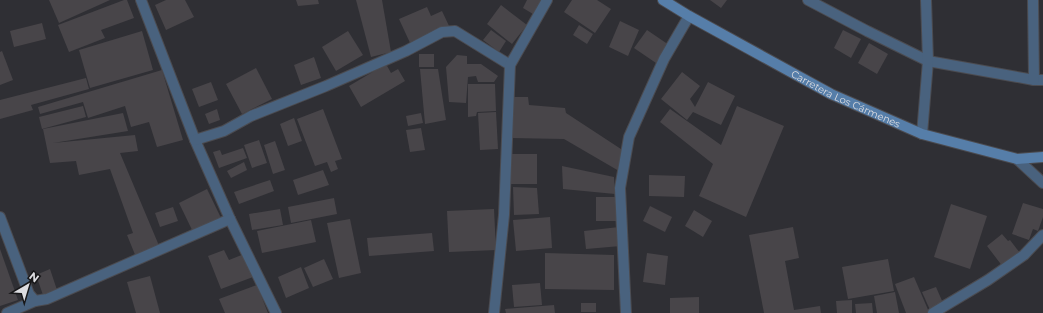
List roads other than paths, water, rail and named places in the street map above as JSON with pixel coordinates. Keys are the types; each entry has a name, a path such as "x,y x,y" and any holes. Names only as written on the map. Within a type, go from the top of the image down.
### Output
{"main road":[{"name":"Carretera Los Cármenes","path":"662,0 830,94 922,134 1017,159 1043,157"}],"street":[{"path":"141,0 196,140 230,219 276,313"},
{"path":"494,313 504,215 510,65 547,0"},
{"path":"808,0 928,61 1038,80 1033,0"},
{"path":"922,134 928,61 926,0"},
{"path":"626,313 620,188 629,138 664,59 689,16"},
{"path":"196,140 224,131 251,116 326,86 406,51 442,32 455,31 510,65"},
{"path":"1017,159 1043,183"},
{"path":"0,217 29,294 36,301"},
{"path":"7,313 36,301 48,299 230,219"},
{"path":"933,313 988,280 1024,255 1043,234"}]}
